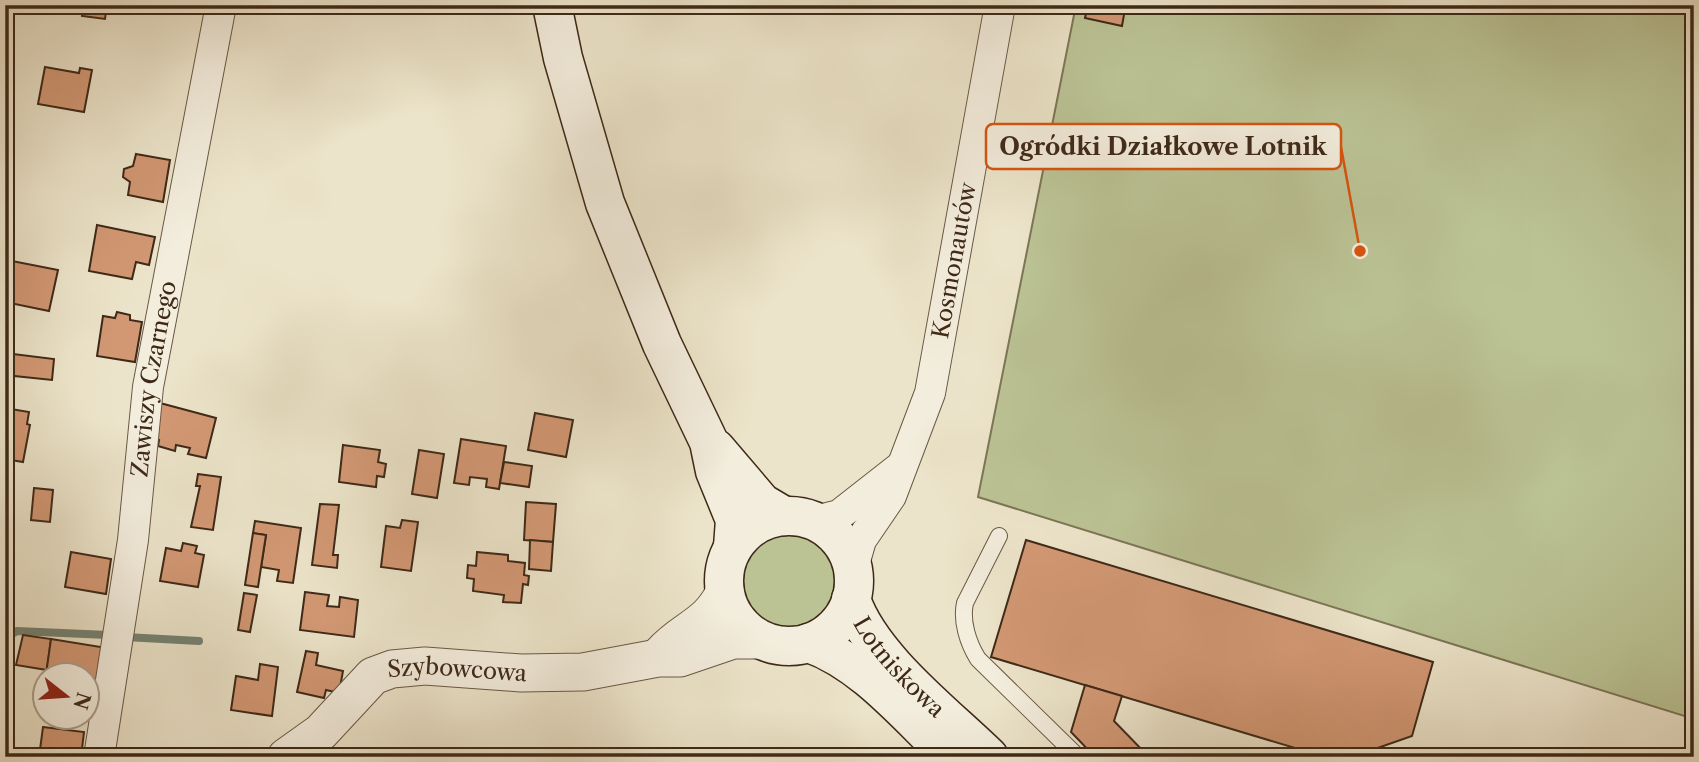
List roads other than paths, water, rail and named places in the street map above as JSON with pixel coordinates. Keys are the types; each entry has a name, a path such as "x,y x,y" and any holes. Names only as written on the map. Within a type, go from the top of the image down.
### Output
{"main road":[{"path":"552,5 563,58 605,203 662,344 709,442 715,471 735,520 733,547 727,561 725,591 736,620 761,640 793,646 809,643 836,626 852,583 839,540 762,503 730,462 709,442"},
{"path":"733,547 755,525 800,519"},
{"name":"Lotniskowa","path":"852,583 859,622 883,654 989,757"},
{"name":"Lotniskowa","path":"809,643 832,651 866,677 951,757"}],"street":[{"name":"Zawiszy Czarnego","path":"99,757 133,540 148,387 221,5"},
{"name":"Kosmonautów","path":"852,583 861,540 891,496 899,468 919,427 930,393 1000,5"},
{"name":"Kosmonautów","path":"800,519 839,515 899,468"},
{"path":"659,658 673,641 699,626 716,611 725,591"},
{"name":"Szybowcowa","path":"286,757 321,732 373,676 392,669 425,666 521,673 583,672 659,658 680,658 733,640 761,640"}],"lane":[{"path":"999,536 962,614 971,648 978,659 1077,757"}],"waterway":[{"path":"5,638 17,631 108,635"},
{"path":"125,637 199,641"}],"place":[{"name":"Ogródki Działkowe Lotnik","path":"1360,251"}]}
